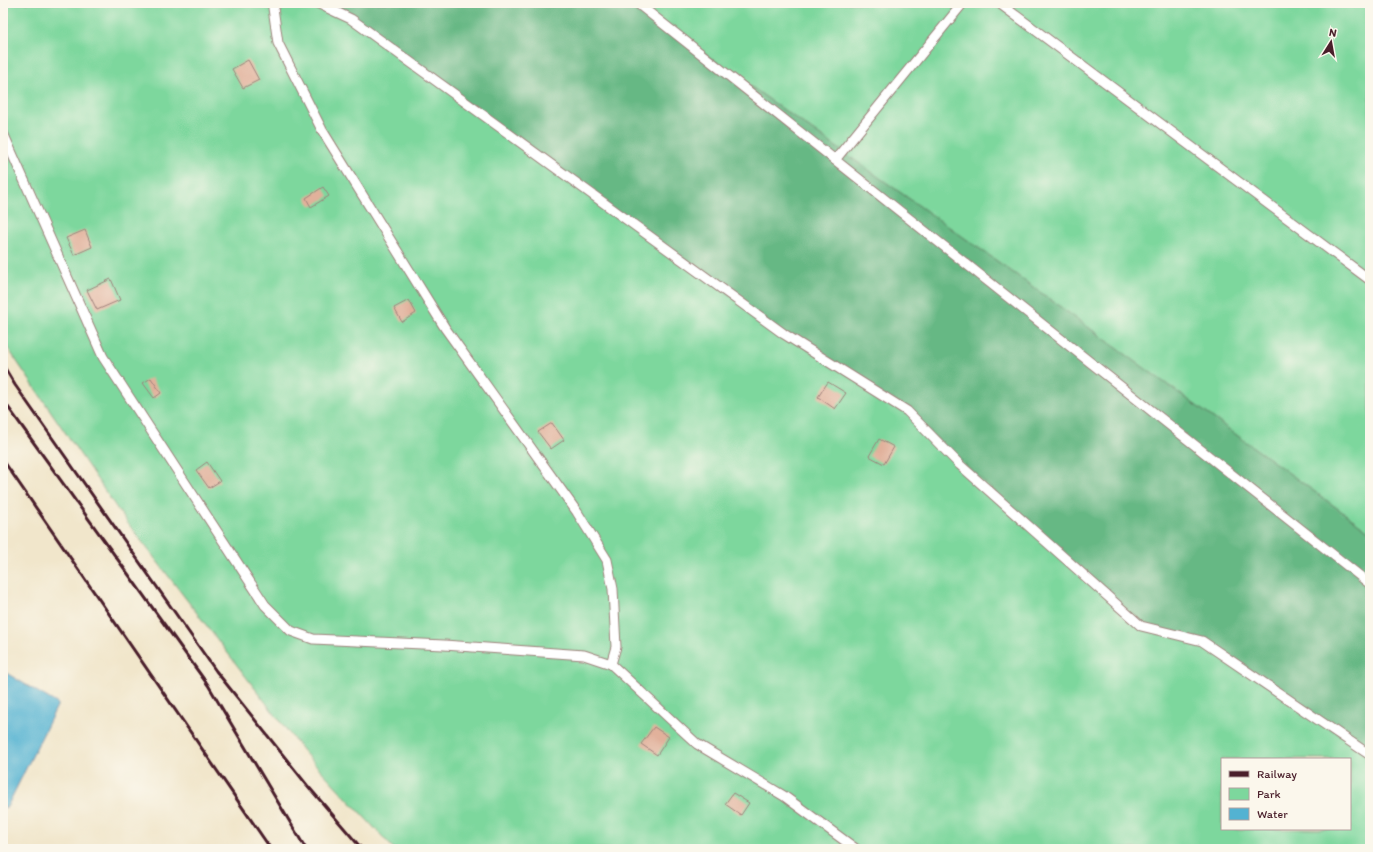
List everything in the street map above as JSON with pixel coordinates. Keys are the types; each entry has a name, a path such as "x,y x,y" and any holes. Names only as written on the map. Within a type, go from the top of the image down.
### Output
{"lane":[{"path":"277,3 273,8 278,43 322,130 445,328 577,512 607,560 613,589 616,647 611,664"},
{"path":"317,3 351,19 784,334 907,412 960,465 1141,626 1202,641 1370,755"},
{"path":"637,3 1370,584"},
{"path":"835,160 963,3"},
{"path":"999,3 1370,280"},
{"path":"3,133 103,357 265,605 291,631 314,639 444,645 584,655 611,664 697,744 784,796 856,849"}],"green space":[{"path":"3,3 317,3 351,19 907,411 1202,641 1370,755 1370,849 394,849 303,751 120,513 3,341"},
{"path":"317,3 633,3 1004,266 1370,532 1370,755 1202,641 1141,626 907,411 784,334 351,19"},
{"path":"633,3 1370,3 1370,532 1004,266"}],"water":[{"path":"3,671 58,704 7,807 3,808"}],"building":[{"path":"248,60 259,80 243,88 232,69"},
{"path":"323,187 329,196 311,207 306,198"},
{"path":"85,230 92,247 74,255 66,238"},
{"path":"111,279 120,300 97,310 87,290"},
{"path":"409,300 416,313 402,322 394,308"},
{"path":"151,378 161,393 154,398 143,383"},
{"path":"828,382 846,393 835,409 818,397"},
{"path":"552,423 564,440 551,449 538,432"},
{"path":"879,439 894,447 884,464 869,456"},
{"path":"207,462 220,481 209,488 196,470"},
{"path":"654,727 669,737 657,755 641,744"},
{"path":"733,793 749,803 741,815 725,804"}],"railway":[{"path":"3,365 15,385 216,671 307,785 362,849"},
{"path":"3,400 208,685 306,849"},
{"path":"3,460 271,849"}]}
